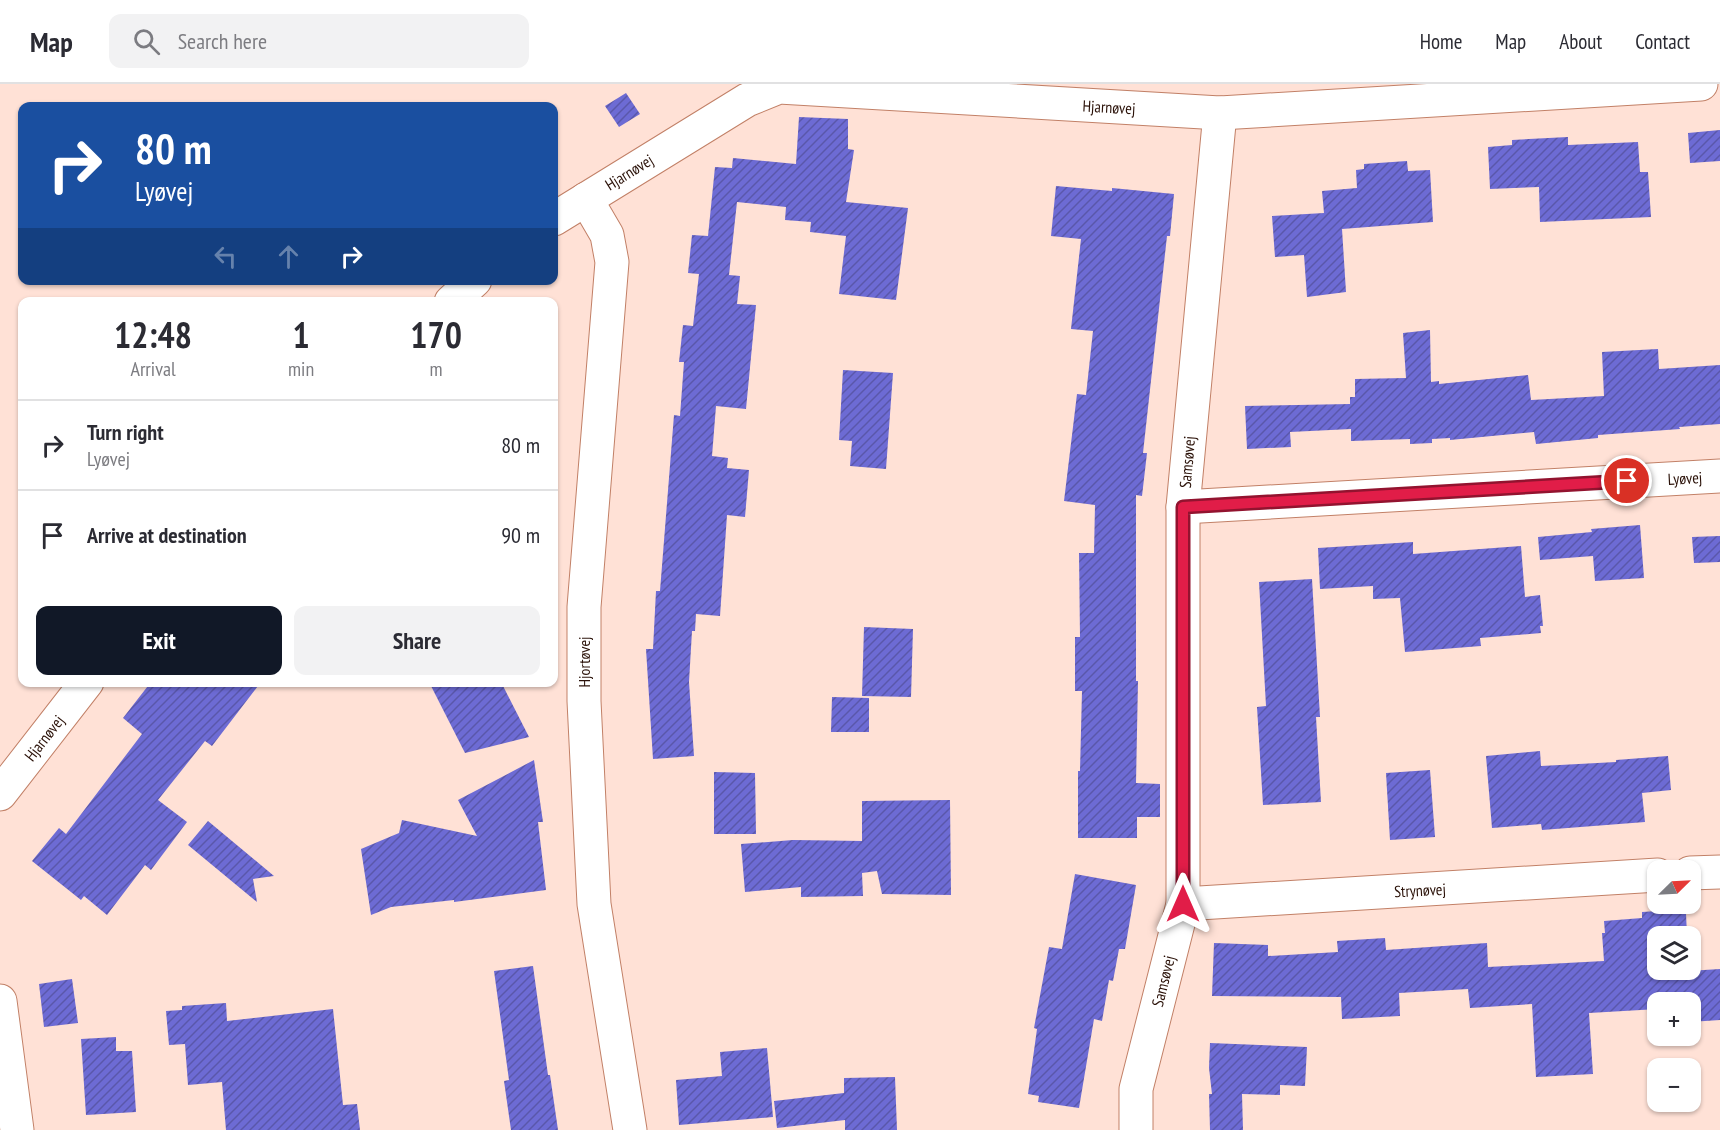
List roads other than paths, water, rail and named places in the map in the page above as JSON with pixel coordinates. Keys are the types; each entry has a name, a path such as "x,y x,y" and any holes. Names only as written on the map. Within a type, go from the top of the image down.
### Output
{"street":[{"name":"Hjarnøvej","path":"558,216 747,100 779,87 1220,113 1701,84"},
{"name":"Samsøvej","path":"1136,1130 1136,1089 1183,904 1183,507 1220,113"},
{"name":"Hjortøvej","path":"586,198 607,235 612,262 584,607 584,701 589,832 594,903 630,1130"},
{"path":"456,297 470,285"},
{"name":"Lyøvej","path":"1183,507 1720,476"},
{"name":"Hjarnøvej","path":"0,794 83,687"},
{"path":"1701,873 1720,872"},
{"name":"Strynøvej","path":"1183,904 1647,876"},
{"path":"0,1001 17,1130"}]}
